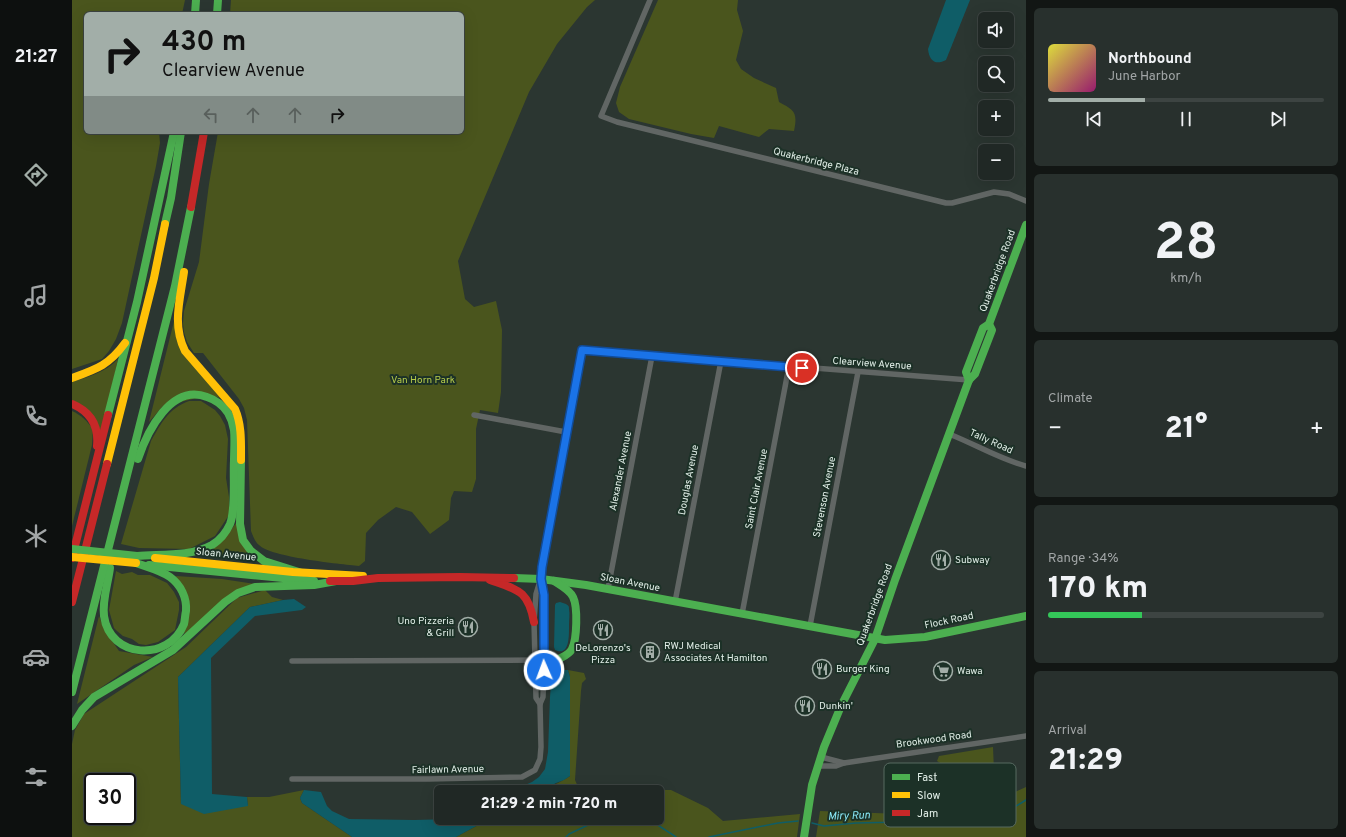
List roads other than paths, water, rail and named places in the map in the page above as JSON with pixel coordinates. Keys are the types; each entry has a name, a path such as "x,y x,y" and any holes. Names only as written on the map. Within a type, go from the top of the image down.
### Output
{"main road":[{"path":"195,12 196,0"},
{"path":"217,12 218,0"},
{"path":"72,558 146,267 174,134"},
{"path":"72,602 153,285 171,198 182,134"},
{"path":"72,692 169,312 187,231 204,134"},
{"name":"Quakerbridge Road","path":"804,837 809,800 821,757 841,706 876,638 895,580 969,380 975,374 992,330 990,324 1026,225"},
{"path":"187,231 185,268 178,314 179,341 185,351 232,406 239,418 241,432 240,524 242,536 245,544 261,559 302,573"},
{"path":"72,378 94,371 107,364 115,357 128,338"},
{"path":"127,475 137,461 144,441 154,423 174,402 186,397 202,395 217,401 229,413 234,431 233,506 232,518 226,532 216,542 196,551 136,560"},
{"path":"72,404 87,413 93,420 96,429 98,440 91,483"},
{"path":"110,544 110,568 104,605 104,618 106,625 114,638 125,647 136,651 152,651 169,644 180,631 186,616 186,603 181,589 171,578 136,560"},
{"name":"Sloan Avenue","path":"72,549 136,560 299,580 353,581 378,578"},
{"name":"Sloan Avenue","path":"72,558 136,560 378,578 553,580 876,638"},
{"path":"483,578 516,590 524,595 531,606 534,622"},
{"path":"553,580 572,594 575,605 575,636 573,647 567,654 557,660"},
{"path":"72,726 82,710 94,697 173,650 225,602 238,593 255,587 314,585 336,581"},
{"name":"Flock Road","path":"876,638 885,640 925,637 1026,616"}],"street":[{"name":"Quakerbridge Plaza","path":"650,0 601,116 617,122 946,203 952,203 994,192 1009,194 1026,201"},
{"name":"Clearview Avenue","path":"582,350 969,380"},
{"name":"Fairlawn Avenue","path":"292,779 522,777 535,770 540,759 540,704 543,697 544,595 541,579 542,563 582,350"},
{"name":"Alexander Avenue","path":"608,589 652,356"},
{"name":"Douglas Avenue","path":"675,602 721,361"},
{"name":"Saint Clair Avenue","path":"742,614 789,366"},
{"name":"Stevenson Avenue","path":"810,626 858,372"},
{"path":"474,415 566,432"},
{"name":"Tally Road","path":"949,434 1026,466"},
{"name":"Fairlawn Avenue","path":"540,704 536,698 534,622 536,594 541,579"},
{"path":"292,661 544,660"},
{"name":"Brookwood Road","path":"818,766 836,766 844,763 1026,736"},
{"name":"Brookwood Road","path":"821,757 844,763"}],"water":[{"path":"946,0 970,0 946,60 936,62 931,59 928,49"},
{"path":"294,599 306,607 302,610 255,616 211,658 212,794 247,797 248,806 204,814 181,804 178,677 250,607"},
{"path":"560,602 569,606 569,634 566,648 560,651 555,650 554,647 555,605 556,603"},
{"path":"568,670 570,677 570,776 552,785 525,785 539,777 545,769 548,752 552,671"},
{"path":"304,790 321,792 327,806 332,811 349,819 434,819 434,825 478,825 456,837 352,837 302,803 300,798"}],"waterway":[{"name":"Miry Run","path":"1016,806 1026,800"},
{"name":"Miry Run","path":"709,837 778,823 798,821"},
{"name":"Miry Run","path":"812,823 824,826 884,822"},
{"name":"Miry Run","path":"566,837 569,834 588,825"},
{"name":"Miry Run","path":"658,825 676,837"}],"place":[{"name":"Subway","path":"941,560"},
{"name":"Uno Pizzeria & Grill","path":"468,627"},
{"name":"DeLorenzo's Pizza","path":"603,630"},
{"name":"RWJ Medical Associates At Hamilton","path":"650,652"},
{"name":"Burger King","path":"822,669"},
{"name":"Wawa","path":"943,671"},
{"name":"Dunkin'","path":"805,706"}],"park label":[{"name":"Van Horn Park","path":"423,380"}]}
